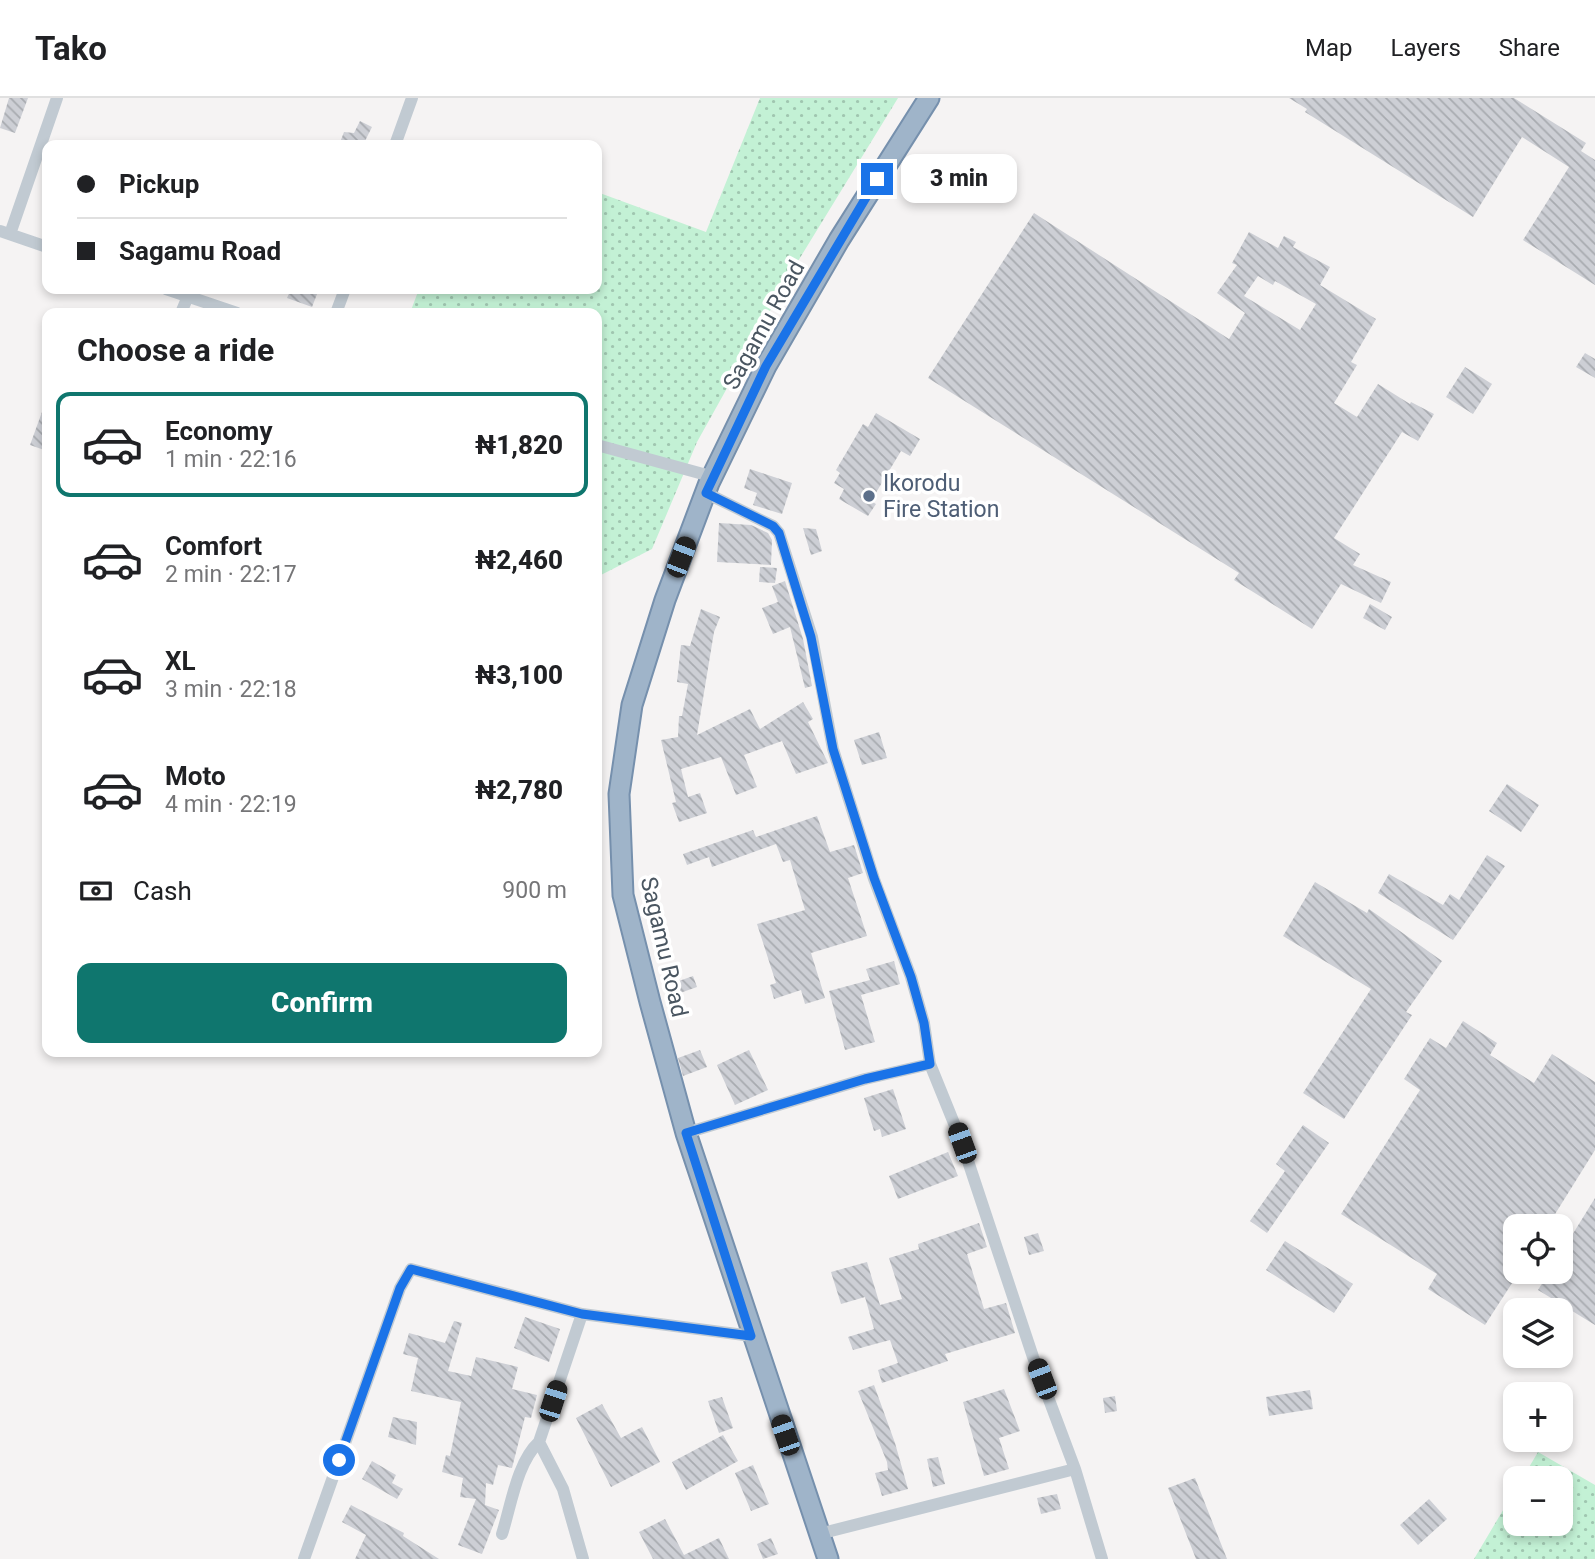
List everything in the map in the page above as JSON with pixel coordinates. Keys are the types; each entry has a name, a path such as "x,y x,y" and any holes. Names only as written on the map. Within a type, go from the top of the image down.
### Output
{"highway":[{"name":"Sagamu Road","path":"828,1559 751,1336 686,1133 623,895 619,794 632,705 665,600 710,485 766,366 839,240 929,98"}],"street":[{"path":"42,245 5,232 57,98"},
{"path":"397,140 412,98"},
{"path":"182,294 223,308"},
{"path":"183,308 188,296"},
{"path":"602,447 710,485 773,526 779,533 811,637 833,749 874,878 911,977 924,1023 930,1064 962,1143 1033,1357 1075,1469 1102,1559"},
{"path":"686,1133 865,1079 930,1064"},
{"path":"304,1559 400,1288 411,1269 582,1314 751,1336"},
{"path":"502,1534 526,1462 531,1450 540,1442 582,1314"},
{"path":"540,1442 564,1489 583,1559"},
{"path":"818,1534 1075,1469"}],"green space":[{"path":"760,98 898,98 795,266 697,442 652,549 602,574 602,308 412,308 417,294 602,294 602,194 706,232"},
{"path":"1538,1452 1562,1466 1530,1466"},
{"path":"1573,1472 1595,1485 1595,1559 1474,1559 1503,1510 1503,1536 1573,1536"}],"building":[{"path":"9,98 28,98 15,133 0,128"},
{"path":"1289,98 1514,98 1586,143 1581,151 1595,160 1595,285 1523,240 1569,167 1522,137 1473,217 1305,112 1307,109"},
{"path":"360,121 372,127 366,140 341,140 344,132 354,133"},
{"path":"1034,213 1229,339 1245,313 1217,293 1237,265 1232,263 1249,232 1278,248 1284,236 1296,242 1293,247 1330,267 1320,285 1376,319 1351,362 1357,365 1334,403 1357,417 1378,384 1410,404 1411,402 1434,414 1418,441 1402,432 1334,538 1360,554 1353,565 1391,582 1381,603 1341,584 1312,629 1234,580 1239,573 928,378","holes":["1258,276 1273,285 1275,281 1316,304 1300,330 1244,296"]},
{"path":"289,294 317,294 312,307 287,298"},
{"path":"1585,353 1595,359 1595,378 1576,367"},
{"path":"1465,367 1492,384 1473,414 1446,397"},
{"path":"42,412 42,449 30,445"},
{"path":"876,413 920,439 910,456 901,451 871,501 876,504 868,516 839,499 844,489 834,483 840,473 836,470 863,424 868,427"},
{"path":"750,469 792,483 782,514 753,505 757,493 744,488"},
{"path":"719,523 751,525 768,533 772,540 771,565 717,562"},
{"path":"803,528 816,529 822,551 811,555"},
{"path":"760,567 777,568 775,583 759,582"},
{"path":"785,581 803,639 812,686 805,688 790,627 773,634 762,608 778,602 772,586"},
{"path":"1370,604 1392,617 1385,630 1363,618"},
{"path":"701,609 720,617 714,632 697,735 750,709 760,729 803,702 813,719 808,722 828,763 796,774 782,741 744,755 757,787 736,795 721,757 681,769 688,797 700,793 707,813 679,822 672,803 676,802 661,740 678,737 679,716 682,716 688,684 677,682 681,645 690,646"},
{"path":"879,732 887,758 862,765 854,740"},
{"path":"1507,784 1539,805 1521,832 1489,811"},
{"path":"817,816 830,852 854,845 863,873 848,878 867,936 811,953 825,998 805,1004 801,990 774,999 770,985 776,983 757,924 805,910 790,860 783,862 776,844 712,867 709,857 687,865 683,854 753,830 756,837"},
{"path":"1487,855 1505,866 1453,940 1378,893 1389,874 1443,905 1450,894 1459,900"},
{"path":"1315,882 1367,913 1369,909 1442,961 1406,1012 1412,1015 1344,1119 1303,1093 1371,989 1283,936"},
{"path":"894,961 900,984 861,995 875,1042 845,1050 829,991 870,980 866,969"},
{"path":"693,976 697,987 680,993 676,982"},
{"path":"1463,1021 1497,1043 1490,1055 1534,1083 1552,1054 1595,1082 1595,1150 1555,1214 1503,1214 1503,1284 1511,1284 1485,1325 1428,1289 1437,1274 1341,1214 1420,1090 1404,1079 1430,1038 1446,1048"},
{"path":"700,1050 707,1067 683,1076 678,1058"},
{"path":"749,1050 768,1090 735,1105 717,1065"},
{"path":"893,1089 906,1129 882,1137 880,1129 874,1131 864,1098"},
{"path":"1303,1125 1329,1143 1267,1233 1250,1221 1285,1171 1276,1164"},
{"path":"948,1152 958,1176 898,1199 889,1176"},
{"path":"1595,1198 1595,1325 1573,1311 1573,1298 1551,1298 1538,1290 1542,1284 1573,1284 1573,1234"},
{"path":"979,1223 987,1247 967,1254 984,1309 1006,1303 1015,1333 945,1354 948,1361 882,1383 878,1370 898,1363 890,1340 853,1350 848,1337 874,1329 865,1297 841,1304 831,1272 867,1262 880,1305 902,1299 889,1258 919,1249 918,1244"},
{"path":"1038,1233 1044,1251 1029,1255 1024,1237"},
{"path":"1285,1241 1353,1284 1334,1313 1266,1270"},
{"path":"525,1317 560,1329 549,1362 514,1348"},
{"path":"454,1321 462,1323 448,1371 471,1376 476,1357 518,1367 512,1389 537,1395 531,1418 525,1417 512,1468 498,1465 493,1485 486,1483 485,1505 499,1510 482,1554 458,1545 476,1499 460,1497 463,1478 442,1472 446,1455 450,1456 461,1402 411,1391 418,1358 403,1354 409,1333 445,1343"},
{"path":"874,1385 908,1489 882,1496 875,1473 888,1470 887,1462 858,1391"},
{"path":"1004,1389 1020,1431 999,1438 1009,1469 984,1476 963,1402"},
{"path":"1310,1390 1313,1409 1269,1416 1266,1397"},
{"path":"1115,1396 1117,1411 1105,1413 1103,1398"},
{"path":"722,1397 733,1428 719,1433 708,1401"},
{"path":"602,1404 621,1438 642,1427 660,1462 611,1487 576,1418"},
{"path":"393,1417 417,1422 416,1445 388,1437"},
{"path":"723,1435 738,1461 686,1490 672,1462"},
{"path":"938,1457 945,1484 933,1487 927,1459"},
{"path":"372,1461 396,1475 392,1483 403,1489 397,1499 362,1479"},
{"path":"753,1465 769,1504 751,1511 735,1473"},
{"path":"1195,1478 1227,1559 1196,1559 1168,1488"},
{"path":"1057,1494 1061,1509 1041,1514 1037,1498"},
{"path":"1429,1499 1447,1519 1418,1545 1400,1525"},
{"path":"351,1505 404,1533 403,1536 439,1559 355,1559 366,1535 342,1522"},
{"path":"665,1519 684,1555 719,1538 729,1559 653,1559 639,1532"},
{"path":"771,1538 778,1554 763,1559 757,1544"}],"place":[{"name":"Ikorodu Fire Station","path":"869,496"}],"route":[{"path":"339,1460 400,1288 411,1269 582,1314 751,1336 686,1133 865,1079 930,1064 929,1045 911,977 874,878 833,749 811,637 779,533 773,526 706,493 766,366 877,179"}]}
